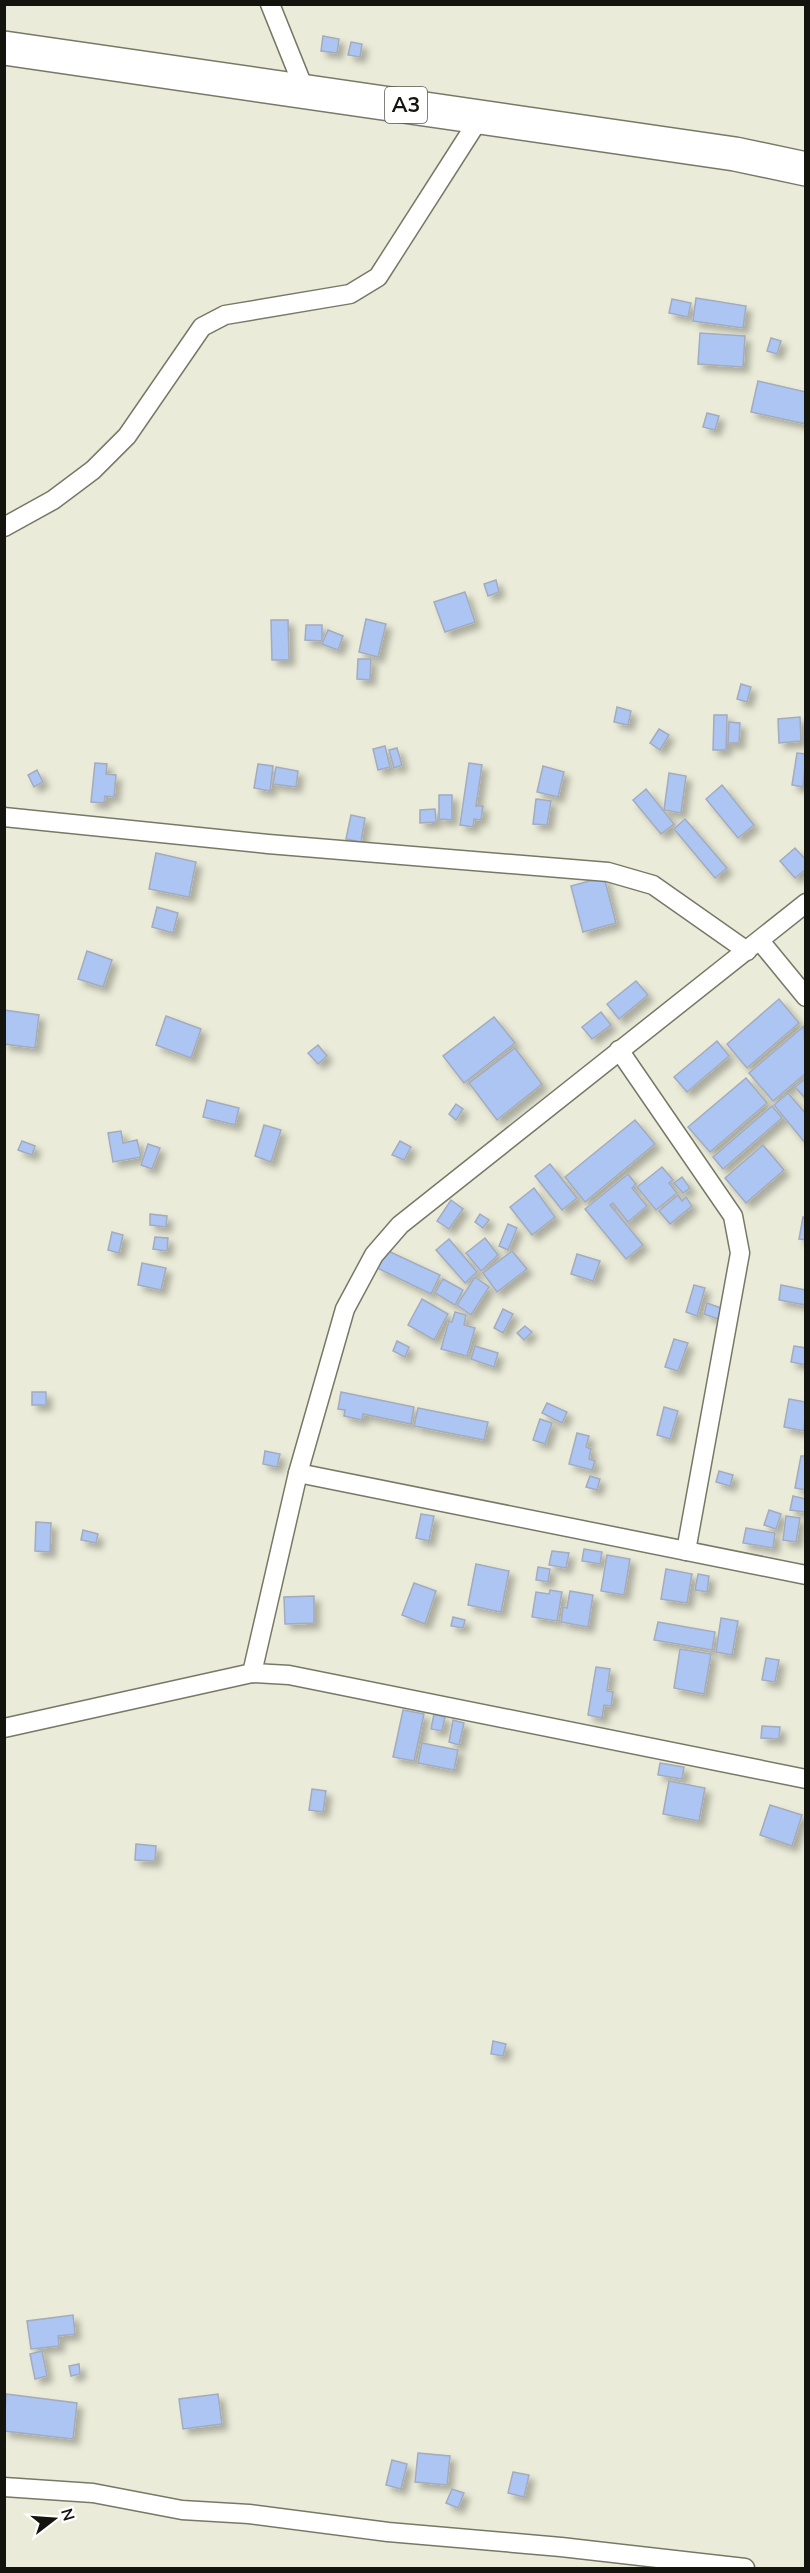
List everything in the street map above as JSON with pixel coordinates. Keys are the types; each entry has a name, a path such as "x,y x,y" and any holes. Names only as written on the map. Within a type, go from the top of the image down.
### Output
{"highway":[{"name":"A3","path":"4,48 735,154 806,169"}],"street":[{"path":"270,4 305,91"},
{"path":"4,527 53,500 102,461 127,436 202,327 225,315 350,294 378,277 481,116"},
{"path":"4,817 268,844 608,872 652,885 753,946 806,998"},
{"path":"252,1673 298,1473 345,1309 374,1256 400,1225 806,903"},
{"path":"619,1050 734,1216 739,1235 740,1253 686,1551"},
{"path":"298,1473 806,1575"},
{"path":"4,1728 252,1673 289,1675 806,1779"},
{"path":"4,2473 13,2488 93,2493 182,2510 249,2514 618,2561 745,2568"}],"building":[{"path":"323,36 339,39 337,53 321,51"},
{"path":"351,42 362,44 360,57 348,55"},
{"path":"696,298 746,306 743,328 693,321"},
{"path":"672,299 691,303 688,317 669,313"},
{"path":"700,333 745,336 743,367 698,364"},
{"path":"771,338 781,341 777,354 767,351"},
{"path":"758,381 806,392 806,424 751,412"},
{"path":"707,413 719,416 715,430 703,427"},
{"path":"496,580 499,592 488,596 484,584"},
{"path":"465,592 475,622 445,632 434,602"},
{"path":"366,619 386,624 378,657 359,652"},
{"path":"271,620 288,620 289,660 272,660"},
{"path":"306,625 322,625 322,641 305,640"},
{"path":"328,630 343,636 338,650 322,644"},
{"path":"358,659 371,659 370,680 357,679"},
{"path":"741,684 751,687 747,702 737,699"},
{"path":"617,707 631,711 628,725 614,722"},
{"path":"714,715 727,715 726,750 713,750"},
{"path":"800,717 801,741 779,743 778,719"},
{"path":"729,722 740,723 739,743 728,743"},
{"path":"659,729 669,735 660,750 650,743"},
{"path":"385,746 390,767 378,770 373,749"},
{"path":"397,748 402,765 394,768 389,750"},
{"path":"797,753 806,754 803,787 792,785"},
{"path":"95,763 107,764 106,774 116,775 114,797 105,796 104,803 91,802"},
{"path":"469,763 482,765 476,806 483,806 481,820 474,819 473,827 460,825"},
{"path":"258,764 273,766 270,791 254,788"},
{"path":"543,766 564,772 558,797 537,792"},
{"path":"276,767 298,771 296,787 273,784"},
{"path":"37,770 43,782 34,787 28,775"},
{"path":"669,773 686,776 681,813 664,810"},
{"path":"722,785 754,825 738,838 706,799"},
{"path":"646,789 674,824 661,834 633,800"},
{"path":"439,795 452,795 452,820 439,819"},
{"path":"536,799 551,801 547,825 533,824"},
{"path":"435,809 436,822 420,823 420,810"},
{"path":"351,815 365,818 361,842 346,839"},
{"path":"685,819 727,868 715,878 674,829"},
{"path":"795,848 806,860 806,869 795,878 780,861"},
{"path":"156,853 196,862 189,897 149,889"},
{"path":"604,877 616,923 583,932 571,886"},
{"path":"157,907 178,913 173,933 152,927"},
{"path":"87,951 112,960 103,987 78,979"},
{"path":"636,981 648,995 619,1019 607,1004"},
{"path":"779,999 799,1023 747,1068 727,1044"},
{"path":"4,1010 39,1015 35,1048 4,1044"},
{"path":"601,1012 611,1025 592,1039 582,1027"},
{"path":"166,1016 201,1029 191,1058 156,1045"},
{"path":"494,1017 515,1043 464,1083 443,1056"},
{"path":"804,1026 806,1073 773,1101 749,1073"},
{"path":"717,1041 729,1056 687,1092 674,1077"},
{"path":"318,1045 327,1056 318,1064 308,1053"},
{"path":"515,1048 542,1084 497,1120 469,1083"},
{"path":"746,1078 767,1103 710,1152 688,1127"},
{"path":"806,1078 806,1099 795,1087"},
{"path":"788,1093 806,1114 806,1144 774,1105"},
{"path":"207,1100 239,1108 235,1125 203,1117"},
{"path":"456,1104 463,1109 456,1120 449,1114"},
{"path":"772,1106 782,1118 723,1169 713,1157"},
{"path":"635,1120 655,1144 585,1202 565,1177"},
{"path":"264,1125 281,1130 271,1162 255,1156"},
{"path":"121,1131 123,1143 137,1140 141,1157 113,1162 108,1133"},
{"path":"22,1141 35,1146 32,1155 18,1150"},
{"path":"400,1141 411,1147 404,1160 392,1155"},
{"path":"148,1144 160,1148 152,1169 141,1165"},
{"path":"763,1145 784,1170 746,1203 725,1178"},
{"path":"550,1164 577,1198 562,1210 535,1176"},
{"path":"662,1167 673,1180 669,1183 677,1193 656,1210 637,1187"},
{"path":"628,1174 636,1184 632,1188 647,1206 628,1222 613,1203 610,1205 643,1245 626,1259 585,1209"},
{"path":"682,1177 690,1188 683,1193 674,1183"},
{"path":"534,1188 555,1217 532,1235 510,1207"},
{"path":"678,1195 682,1201 686,1197 692,1206 670,1224 659,1211"},
{"path":"451,1200 463,1209 449,1229 437,1221"},
{"path":"150,1214 167,1216 166,1227 150,1225"},
{"path":"480,1214 489,1220 483,1228 475,1222"},
{"path":"803,1217 806,1218 806,1240 799,1239"},
{"path":"508,1224 517,1228 508,1250 499,1246"},
{"path":"112,1232 123,1235 119,1253 108,1250"},
{"path":"155,1237 168,1238 167,1251 153,1249"},
{"path":"485,1238 498,1255 481,1271 466,1253"},
{"path":"449,1239 477,1272 465,1283 436,1250"},
{"path":"386,1250 440,1275 431,1294 377,1268"},
{"path":"512,1251 527,1269 497,1292 483,1273"},
{"path":"577,1254 600,1261 593,1281 571,1274"},
{"path":"142,1263 166,1268 161,1290 138,1285"},
{"path":"475,1277 489,1287 471,1315 457,1305"},
{"path":"443,1279 463,1290 455,1305 435,1293"},
{"path":"694,1285 705,1288 697,1316 686,1312"},
{"path":"781,1285 806,1290 806,1305 779,1300"},
{"path":"422,1299 448,1314 434,1340 408,1325"},
{"path":"707,1303 721,1308 718,1319 704,1314"},
{"path":"503,1309 513,1314 503,1333 494,1328"},
{"path":"455,1312 466,1315 464,1325 475,1328 467,1356 441,1349 449,1321 452,1322"},
{"path":"525,1326 532,1332 524,1340 517,1333"},
{"path":"674,1339 688,1343 678,1371 665,1367"},
{"path":"397,1341 409,1347 405,1357 393,1351"},
{"path":"475,1346 498,1353 494,1367 471,1359"},
{"path":"794,1346 806,1348 806,1365 791,1362"},
{"path":"32,1392 46,1392 46,1405 32,1405"},
{"path":"341,1392 414,1407 411,1424 363,1414 362,1420 344,1416 345,1410 338,1409"},
{"path":"789,1399 806,1402 804,1431 784,1427"},
{"path":"547,1403 567,1412 562,1423 542,1413"},
{"path":"664,1407 678,1411 670,1439 657,1435"},
{"path":"418,1408 488,1422 484,1440 414,1426"},
{"path":"540,1419 552,1423 545,1444 533,1440"},
{"path":"577,1433 589,1436 586,1447 591,1449 589,1459 595,1461 592,1470 569,1464"},
{"path":"265,1451 280,1454 277,1467 263,1464"},
{"path":"801,1456 806,1456 806,1490 795,1488"},
{"path":"719,1471 733,1475 730,1486 716,1482"},
{"path":"590,1476 600,1479 597,1490 586,1487"},
{"path":"793,1496 806,1499 805,1512 790,1510"},
{"path":"769,1510 781,1514 776,1529 764,1525"},
{"path":"421,1514 434,1516 429,1541 416,1538"},
{"path":"786,1516 800,1518 796,1542 783,1540"},
{"path":"36,1522 51,1523 50,1552 35,1551"},
{"path":"746,1528 775,1533 773,1548 743,1543"},
{"path":"83,1530 98,1534 96,1543 81,1540"},
{"path":"584,1549 602,1552 600,1564 582,1561"},
{"path":"552,1551 569,1553 566,1568 549,1565"},
{"path":"607,1555 630,1559 624,1595 601,1591"},
{"path":"476,1564 509,1571 501,1612 468,1605"},
{"path":"538,1567 550,1569 548,1582 536,1580"},
{"path":"666,1569 692,1574 687,1603 661,1599"},
{"path":"698,1574 709,1576 707,1592 695,1590"},
{"path":"414,1583 436,1591 425,1624 402,1615"},
{"path":"550,1590 562,1592 557,1621 532,1617 536,1592 549,1594"},
{"path":"570,1591 593,1595 588,1627 561,1622 563,1607 567,1608"},
{"path":"314,1596 314,1623 285,1624 284,1597"},
{"path":"453,1617 465,1620 463,1628 451,1626"},
{"path":"721,1618 738,1621 732,1655 716,1652"},
{"path":"658,1622 715,1632 712,1650 654,1640"},
{"path":"680,1649 711,1654 704,1694 674,1688"},
{"path":"766,1658 779,1660 775,1682 762,1680"},
{"path":"596,1667 610,1669 607,1691 613,1692 611,1706 604,1705 602,1718 588,1715"},
{"path":"403,1710 424,1714 414,1761 393,1757"},
{"path":"434,1714 445,1717 442,1731 431,1729"},
{"path":"453,1720 464,1723 459,1745 449,1742"},
{"path":"762,1726 780,1727 779,1739 761,1738"},
{"path":"422,1743 458,1750 454,1770 418,1763"},
{"path":"660,1763 684,1767 682,1779 658,1775"},
{"path":"669,1781 705,1788 699,1821 663,1814"},
{"path":"312,1789 326,1791 323,1812 309,1810"},
{"path":"770,1805 802,1815 792,1846 760,1835"},
{"path":"136,1844 156,1846 155,1861 135,1860"},
{"path":"493,2041 506,2044 503,2056 491,2054"},
{"path":"73,2315 75,2334 58,2336 59,2346 31,2349 27,2321"},
{"path":"42,2351 47,2376 35,2379 30,2354"},
{"path":"79,2364 80,2374 71,2376 69,2366"},
{"path":"6,2394 77,2403 73,2439 4,2431"},
{"path":"218,2394 222,2424 183,2429 179,2399"},
{"path":"418,2453 450,2456 447,2485 415,2482"},
{"path":"392,2460 407,2464 401,2489 386,2485"},
{"path":"513,2472 529,2475 524,2497 508,2493"},
{"path":"452,2489 464,2493 458,2508 446,2503"}]}
